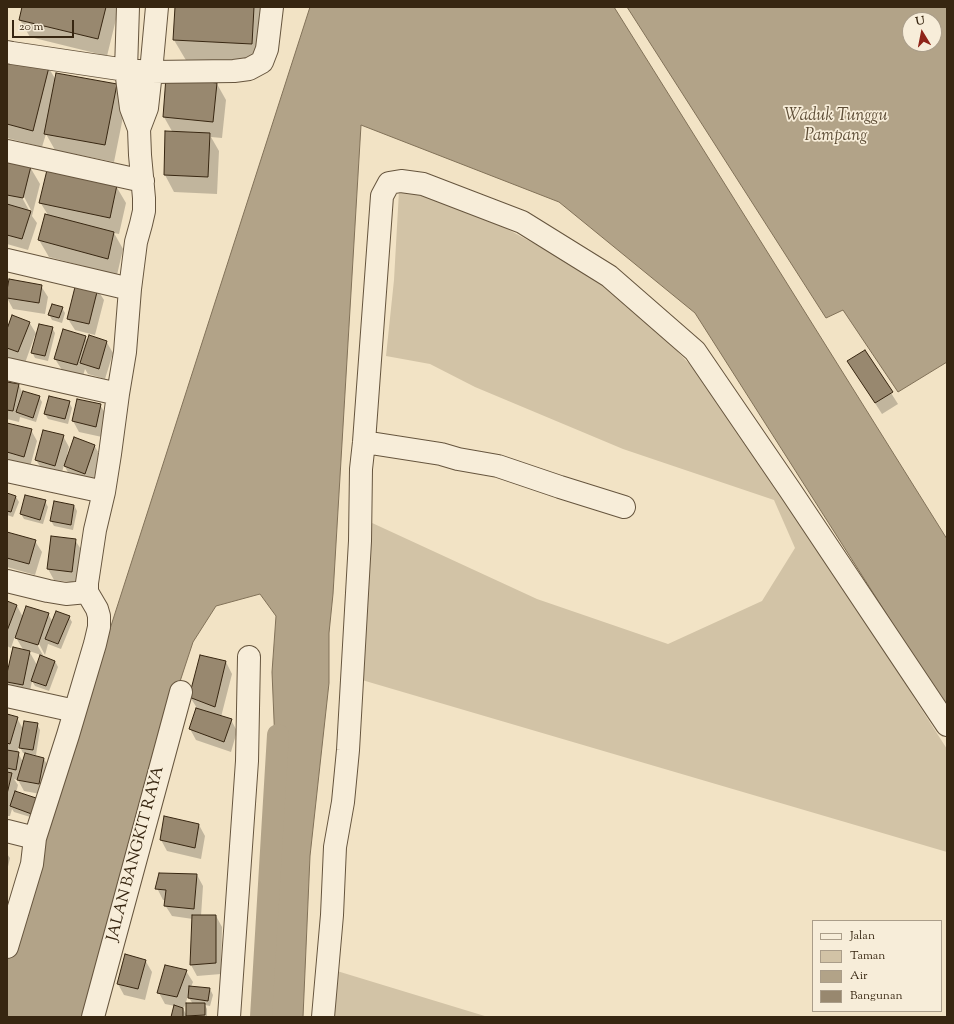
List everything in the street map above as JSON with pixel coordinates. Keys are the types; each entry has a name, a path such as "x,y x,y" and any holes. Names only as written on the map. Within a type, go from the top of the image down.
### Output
{"street":[{"path":"7,947 32,864 35,838 56,775 99,626 97,609 87,592 86,583 110,454 125,352 130,289 136,242 144,210 139,129 131,108 126,70 128,7"},
{"path":"139,129 147,108 156,7"},
{"path":"7,52 126,70 151,72 234,71 249,69 262,62 268,49 272,7"},
{"path":"7,151 143,181"},
{"path":"323,1017 332,915 334,847 343,802 348,750 360,541 361,469 382,196 389,183 401,180 423,184 522,222 609,276 695,351 947,725"},
{"path":"7,260 130,289"},
{"path":"7,369 118,394"},
{"path":"364,442 441,454 458,459 498,466 624,507"},
{"path":"7,471 104,492"},
{"path":"7,581 66,594 87,592"},
{"path":"229,1017 247,761 249,657"},
{"name":"JALAN BANGKIT RAYA","path":"93,1017 182,692"},
{"path":"7,696 75,711"},
{"path":"7,831 35,838"}],"green space":[{"path":"428,186 616,288 703,378 785,496 947,749 947,852 362,680 370,522 537,599 668,644 762,601 795,548 774,500 623,449 475,387 430,364 386,356 394,280 399,191"},
{"path":"337,971 488,1017 331,1017"}],"water":[{"path":"310,7 614,7 947,539 947,709 695,313 559,202 361,125 333,594 329,633 329,683 310,856 303,1017 256,1017 280,863 272,672 276,616 260,594 216,606 193,642 141,800 86,1017 7,1017 7,955 64,772"},
{"name":"Waduk Tunggu Pampang","path":"627,7 947,7 947,362 898,392 843,310 826,318"}],"building":[{"path":"22,7 106,7 98,39 19,20"},
{"path":"175,7 254,7 252,44 173,40"},
{"path":"7,56 49,67 33,131 7,124"},
{"path":"56,73 117,84 105,145 44,134"},
{"path":"166,77 217,83 213,122 163,117"},
{"path":"165,131 210,133 208,177 164,175"},
{"path":"7,161 31,166 23,198 7,195"},
{"path":"47,170 117,185 110,218 39,203"},
{"path":"7,204 31,211 22,239 7,235"},
{"path":"45,214 114,232 108,259 38,240"},
{"path":"9,279 42,285 39,303 7,298"},
{"path":"76,283 98,288 89,324 67,319"},
{"path":"52,304 63,307 59,318 48,315"},
{"path":"12,315 30,322 18,352 7,348 7,329"},
{"path":"39,324 53,327 45,356 31,353"},
{"path":"63,329 86,336 77,365 54,359"},
{"path":"89,335 107,341 99,369 80,363"},
{"path":"865,350 893,392 875,403 847,361"},
{"path":"7,382 19,384 13,411 7,410"},
{"path":"23,391 40,396 33,418 16,412"},
{"path":"49,396 70,401 65,419 44,414"},
{"path":"77,399 101,404 96,427 72,421"},
{"path":"7,423 32,429 24,457 7,452"},
{"path":"43,430 64,435 55,466 35,460"},
{"path":"74,437 95,445 85,474 64,466"},
{"path":"7,493 16,496 11,512 7,511"},
{"path":"25,495 46,500 40,520 20,514"},
{"path":"54,501 74,505 71,525 50,521"},
{"path":"7,532 36,540 29,564 7,558"},
{"path":"51,536 76,539 72,572 47,569"},
{"path":"7,601 17,605 7,631"},
{"path":"26,606 49,613 38,645 15,638"},
{"path":"56,611 70,616 58,644 45,639"},
{"path":"13,647 30,651 23,685 7,682 7,673"},
{"path":"40,655 55,661 46,686 31,681"},
{"path":"200,655 226,661 215,707 189,697"},
{"path":"196,708 232,719 224,742 189,729"},
{"path":"7,714 18,717 10,744 7,743"},
{"path":"24,721 38,723 33,750 19,748"},
{"path":"7,750 19,752 16,770 7,768"},
{"path":"25,753 44,758 39,784 17,780"},
{"path":"7,772 12,773 7,794"},
{"path":"15,791 42,800 37,816 10,806"},
{"path":"164,816 199,824 195,848 160,840"},
{"path":"159,873 197,874 194,909 164,906 166,890 155,889"},
{"path":"192,915 216,915 216,963 190,965"},
{"path":"125,954 146,960 138,989 117,984"},
{"path":"165,965 187,970 177,997 157,993"},
{"path":"189,986 210,988 208,1001 188,998"},
{"path":"186,1003 205,1003 205,1015 186,1016"},
{"path":"174,1005 183,1008 183,1017 171,1017"}],"waterway":[{"path":"261,1017 278,735"}]}
